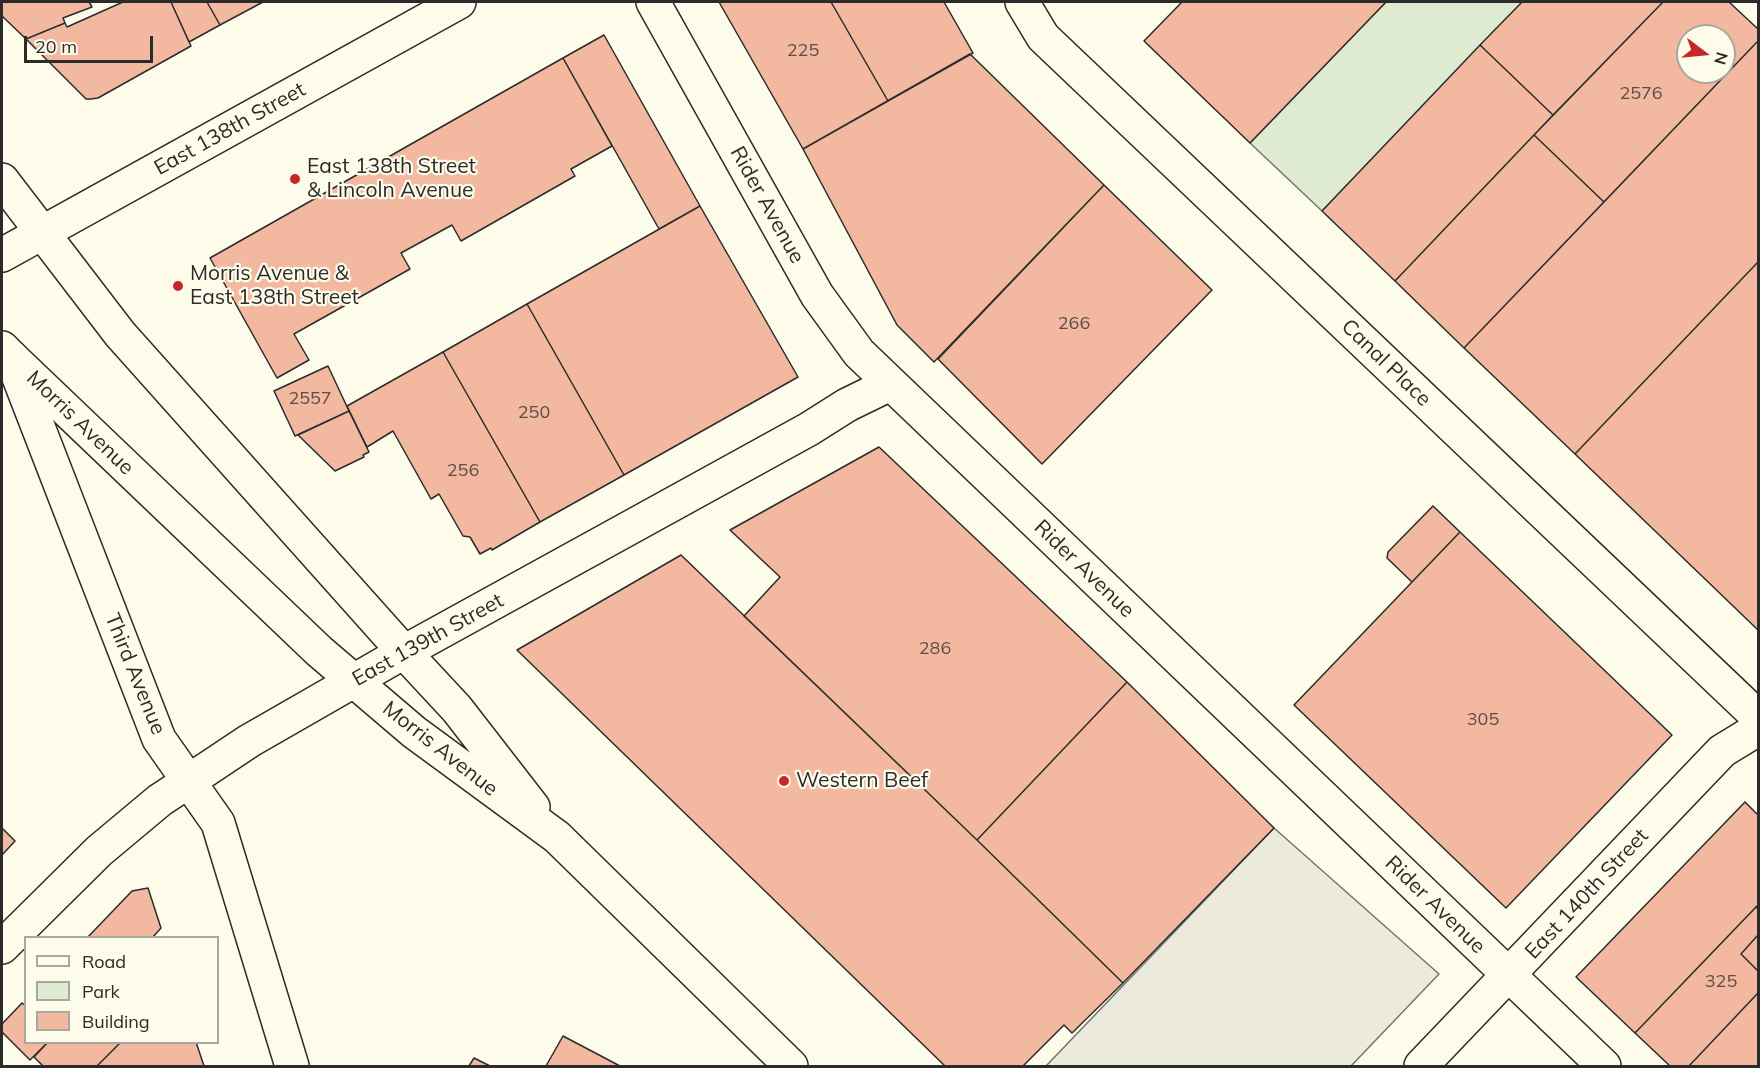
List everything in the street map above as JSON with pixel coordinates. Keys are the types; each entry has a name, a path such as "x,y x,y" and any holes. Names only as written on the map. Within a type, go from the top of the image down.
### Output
{"street":[{"name":"East 138th Street","path":"2,255 459,2"},
{"name":"Rider Avenue","path":"653,2 817,295 859,353 1604,1066"},
{"name":"Canal Place","path":"1022,2 1043,37 1758,717"},
{"path":"2,180 120,334 457,709 556,837"},
{"name":"Morris Avenue","path":"6,352 319,651 414,732 556,837 791,1066"},
{"name":"Third Avenue","path":"6,352 159,739 218,823 292,1066"},
{"name":"East 139th Street","path":"2,947 99,851 160,800 249,741 404,652 809,429 847,405 890,384"},
{"name":"East 140th Street","path":"1421,1066 1722,751 1758,729"}],"green space":[{"path":"1386,2 1523,2 1322,211 1250,143"}],"shaded area":[{"path":"1274,828 1439,974 1351,1066 1046,1066"}],"building":[{"path":"2,2 89,2 92,7 63,18 65,23 26,39 2,16"},
{"path":"123,2 171,2 191,46 98,98 86,99 26,39 65,23 67,27"},
{"path":"171,2 207,2 220,25 189,42"},
{"path":"207,2 263,2 220,25"},
{"path":"719,2 831,2 888,101 803,149"},
{"path":"831,2 944,2 973,53 888,101"},
{"path":"1182,2 1386,2 1250,143 1144,41"},
{"path":"1522,2 1663,2 1553,115 1480,45"},
{"path":"1663,2 1729,2 1758,29 1758,41 1736,64 1736,24 1676,24 1676,84 1717,84 1604,202 1534,135"},
{"path":"604,35 700,206 659,229 563,58"},
{"path":"1758,41 1758,262 1575,454 1464,348 1717,84 1736,84 1736,64"},
{"path":"1480,45 1553,115 1395,281 1322,211"},
{"path":"970,54 1104,185 934,362 897,325 803,149"},
{"path":"563,58 612,146 571,169 575,176 461,241 452,225 401,253 410,269 294,334 309,360 277,378 210,258"},
{"path":"1534,135 1604,202 1464,348 1395,281"},
{"path":"1104,185 1212,290 1042,464 938,359"},
{"path":"700,206 798,377 624,475 527,304"},
{"path":"1758,262 1758,630 1575,454"},
{"path":"527,304 624,475 540,522 443,352"},
{"path":"443,352 540,522 492,550 491,548 480,554 470,537 463,536 439,494 431,499 393,431 367,447 347,406"},
{"path":"328,366 349,411 295,436 274,391"},
{"path":"349,411 369,452 363,455 364,457 335,471 298,435"},
{"path":"879,447 1127,682 977,840 744,616 780,577 730,530"},
{"path":"1433,506 1460,532 1412,582 1387,558 1388,552"},
{"path":"1460,532 1672,735 1506,908 1294,705"},
{"name":"Western Beef","path":"681,555 1123,983 1072,1033 1064,1025 1023,1066 945,1066 517,650"},
{"path":"1127,682 1274,828 1123,983 977,840"},
{"path":"1745,802 1758,815 1758,905 1635,1033 1576,977"},
{"path":"2,828 15,841 2,855"},
{"path":"148,888 161,928 154,936 89,936 132,891"},
{"path":"1756,907 1758,909 1758,935 1741,954 1758,971 1758,993 1689,1066 1670,1066 1635,1033"},
{"path":"1758,935 1758,971 1741,954"},
{"path":"1758,993 1758,1066 1689,1066"},
{"path":"22,1003 24,1004 24,1044 46,1044 30,1060 2,1032 2,1024"},
{"path":"563,1036 620,1066 546,1066"},
{"path":"46,1044 119,1044 97,1066 43,1066 34,1057"},
{"path":"119,1044 197,1044 204,1066 97,1066"},
{"path":"474,1058 490,1066 469,1066"}],"place":[{"name":"East 138th Street & Lincoln Avenue","path":"295,179"},
{"name":"Morris Avenue & East 138th Street","path":"178,286"},
{"name":"Western Beef","path":"784,781"}]}
